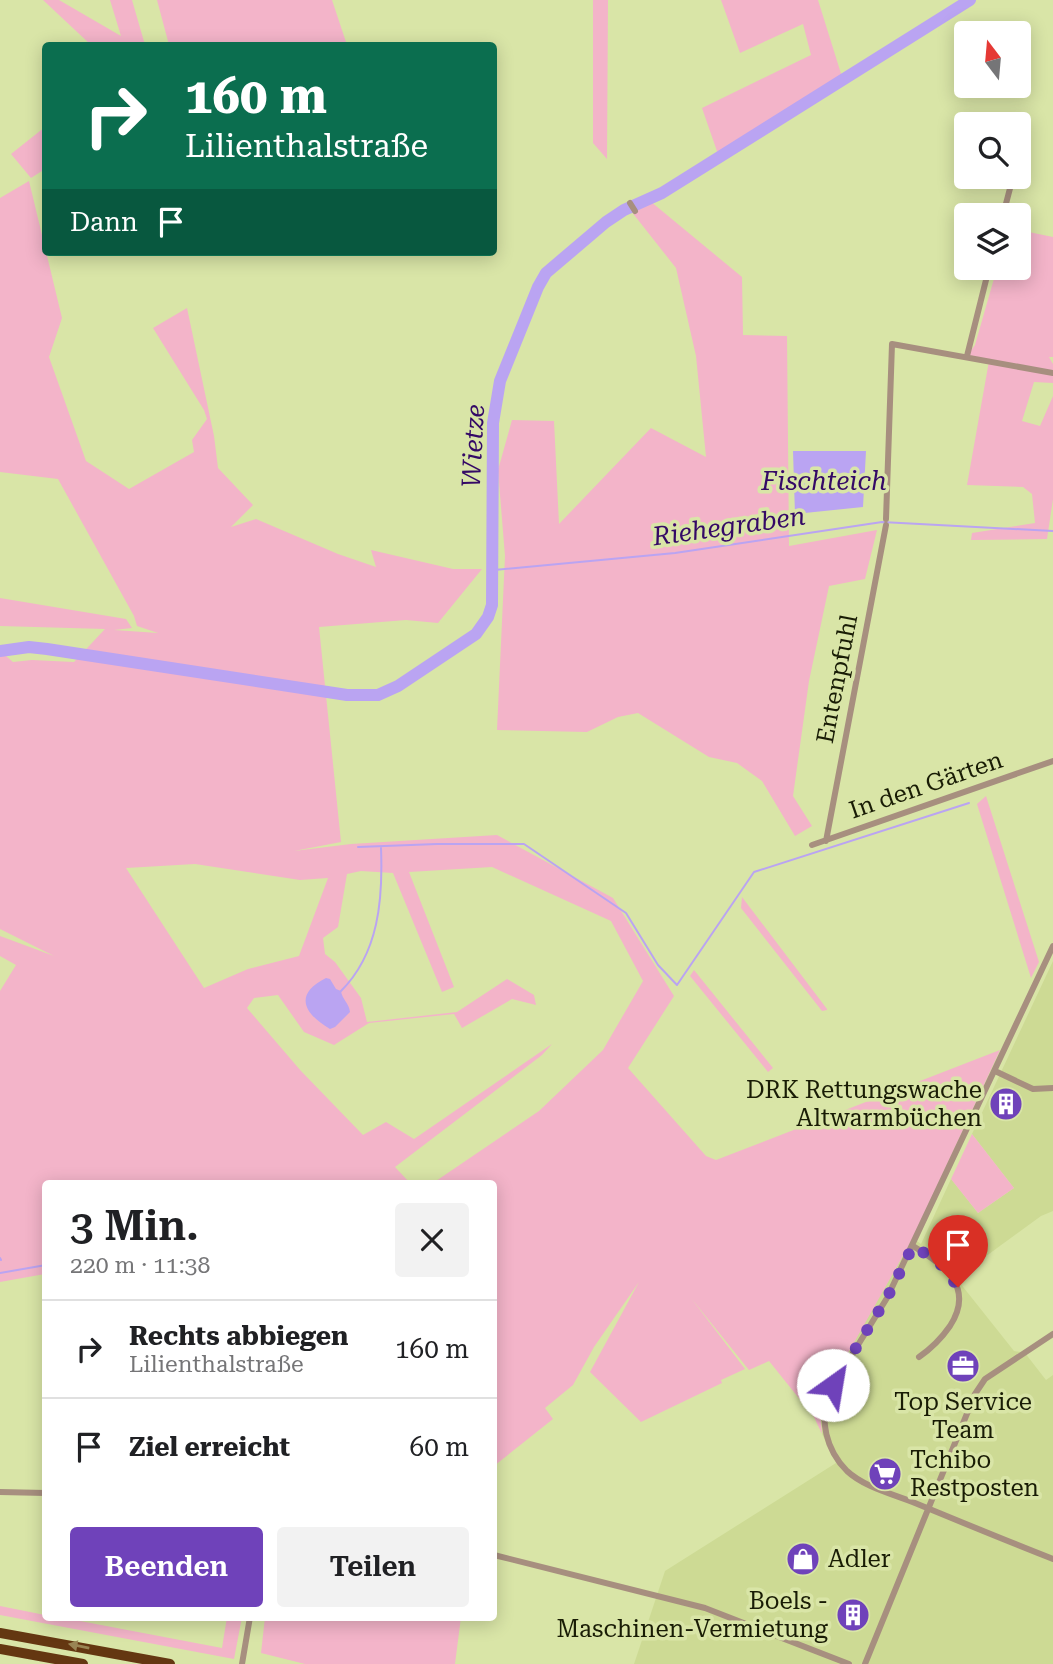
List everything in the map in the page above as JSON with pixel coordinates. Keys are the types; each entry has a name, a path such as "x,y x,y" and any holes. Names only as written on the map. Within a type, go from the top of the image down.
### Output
{"highway":[{"path":"0,1633 170,1664"},
{"path":"0,1649 83,1664"}],"street":[{"path":"630,203 635,211"},
{"path":"986,280 967,356 1053,373"},
{"name":"Entenpfuhl","path":"826,841 886,522 892,344 967,356"},
{"name":"In den Gärten","path":"813,845 1053,761"},
{"path":"1053,946 887,1298 829,1392 824,1423 834,1452 854,1476 930,1510 1053,1559"},
{"path":"995,1071 1033,1089 1053,1088"},
{"path":"913,1246 939,1262 958,1287 961,1298 960,1310 948,1329 932,1348 919,1357"},
{"path":"865,1664 975,1394 985,1379 1053,1334"},
{"path":"0,1492 42,1493"},
{"path":"497,1556 705,1608 849,1664"},
{"path":"242,1661 249,1621"}],"shaded area":[{"path":"43,0 59,0 121,36 110,0 132,0 144,42 88,42"},
{"path":"157,0 332,0 346,42 168,42"},
{"path":"593,0 608,0 607,159 593,143"},
{"path":"721,0 818,0 843,80 719,157 702,108 811,55 803,24 740,53"},
{"path":"42,129 42,171 31,178 11,154"},
{"path":"29,181 42,235 42,256 47,256 62,318 49,357 86,461 129,489 194,452 192,440 207,419 153,328 187,308 214,436 218,468 253,505 231,527 256,519 376,567 371,550 453,569 482,569 438,623 406,620 319,627 341,842 294,851 351,844 497,835 613,898 674,996 628,1068 706,1156 716,1160 1000,1050 913,1238 827,1386 820,1412 822,1434 814,1417 769,1361 749,1370 691,1298 745,1369 641,1422 590,1372 639,1282 594,1347 573,1385 545,1408 553,1419 497,1464 497,1180 437,1180 539,1111 603,1050 643,981 611,921 492,867 409,872 454,987 442,992 393,873 361,871 347,874 338,927 323,938 325,954 335,962 361,998 367,1022 457,1012 507,979 534,995 536,1005 512,999 462,1028 454,1014 369,1023 334,1045 304,1032 278,995 254,998 247,1008 301,1071 363,1135 386,1122 414,1139 552,1044 542,1055 395,1167 407,1180 42,1180 42,1275 0,1282 0,991 16,965 0,956 0,936 54,956 0,929 0,651 13,662 74,662 105,629 0,626 0,598 126,619 132,628 114,630 158,633 137,626 58,479 0,472 0,198","holes":["195,864 300,880 328,878 299,956 248,969 204,988 126,868"]},
{"path":"650,201 742,277 743,335 787,336 789,546 877,530 865,579 829,586 809,681 793,796 812,826 795,836 762,781 737,763 709,757 638,713 618,717 587,732 497,730 505,556 498,470 512,420 554,421 559,524 651,428 706,457 696,356 676,268 631,211"},
{"path":"1031,232 1053,237 1053,357 1049,357 1053,364 1053,383 1034,382 1022,421 1040,426 1053,396 1053,499 1047,539 971,540 972,533 1035,523 1032,494 1023,487 967,485 989,361 967,356 975,345 994,280 1031,280"},
{"path":"986,796 1039,962 1031,978 977,804"},
{"path":"742,897 827,1010 822,1011 741,908"},
{"path":"1053,961 1053,1211 1041,1216 956,1278 1014,1351 1025,1353 1046,1380 1053,1375 1053,1664 634,1664 665,1571 836,1463 822,1434 820,1412 823,1394 913,1238 921,1244 951,1179 978,1213 1014,1188 972,1134"},
{"path":"694,970 773,1068 768,1072 690,976"},
{"path":"972,1134 1014,1188 978,1213 951,1179"},
{"path":"0,1606 42,1614 42,1621 80,1621 222,1648 226,1621 241,1621 234,1659 0,1615"},
{"path":"265,1621 460,1621 455,1664 305,1664 261,1653"}],"water":[{"name":"Fischteich","path":"793,451 866,451 863,507 795,514"},
{"path":"326,978 341,991 350,1012 330,1029 313,1017 306,1004 309,990"}],"waterway":[{"name":"Wietze","path":"0,651 29,647 47,649 347,695 378,695 398,686 476,634 488,617 492,605 493,423 500,381 546,273 624,210 662,193 970,0"},
{"name":"Riehegraben","path":"494,570 675,553 882,522 1053,531"},
{"path":"358,847 524,844 626,913 658,965 677,985 754,872 969,803"},
{"path":"341,991 354,976 371,943 379,906 381,848"},
{"path":"0,1273 42,1266"}],"place":[{"name":"DRK Rettungswache Altwarmbüchen","path":"1006,1104"},
{"name":"Top Service Team","path":"963,1366"},
{"name":"Tchibo Restposten","path":"885,1474"},
{"name":"Adler","path":"803,1559"},
{"name":"Boels - Maschinen-Vermietung","path":"853,1615"}],"route":[{"path":"833,1385 887,1298 913,1246 939,1262 958,1287"}]}
